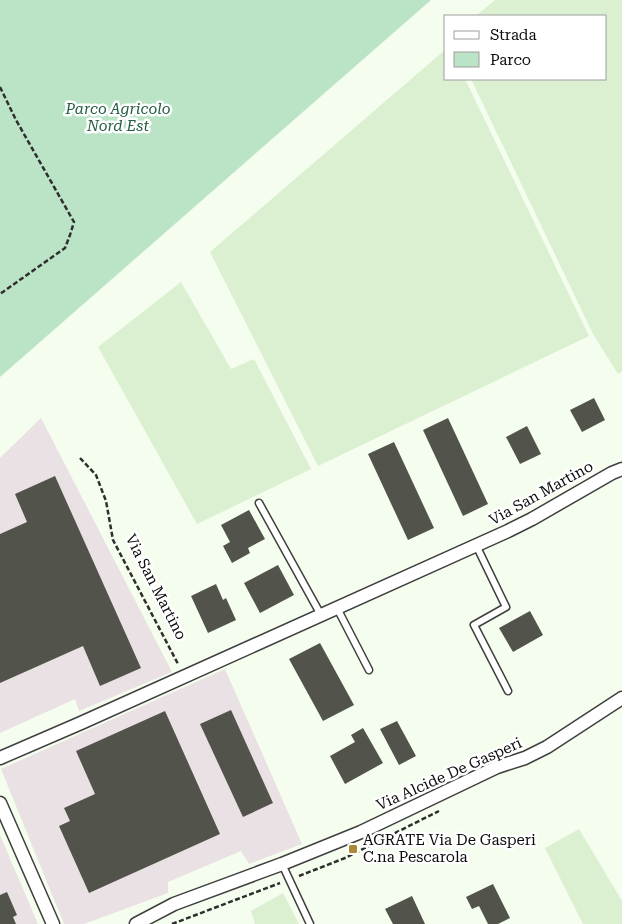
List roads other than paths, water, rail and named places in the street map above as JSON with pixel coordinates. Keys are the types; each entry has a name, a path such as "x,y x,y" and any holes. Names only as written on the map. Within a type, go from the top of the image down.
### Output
{"street":[{"name":"Via San Martino","path":"0,758 184,677 532,519 622,469"},
{"name":"Via Alcide De Gasperi","path":"136,924 181,901 282,864 361,832 497,768 525,758 559,739 622,698"},
{"path":"0,804 53,924"}],"lane":[{"path":"259,503 321,615"},
{"path":"476,545 506,607 474,625 508,691"},
{"path":"337,608 369,670"},
{"path":"282,864 310,924"}],"place":[{"name":"AGRATE Via De Gasperi C.na Pescarola","path":"353,849"}],"park label":[{"name":"Parco Agricolo Nord Est","path":"118,118"}]}
